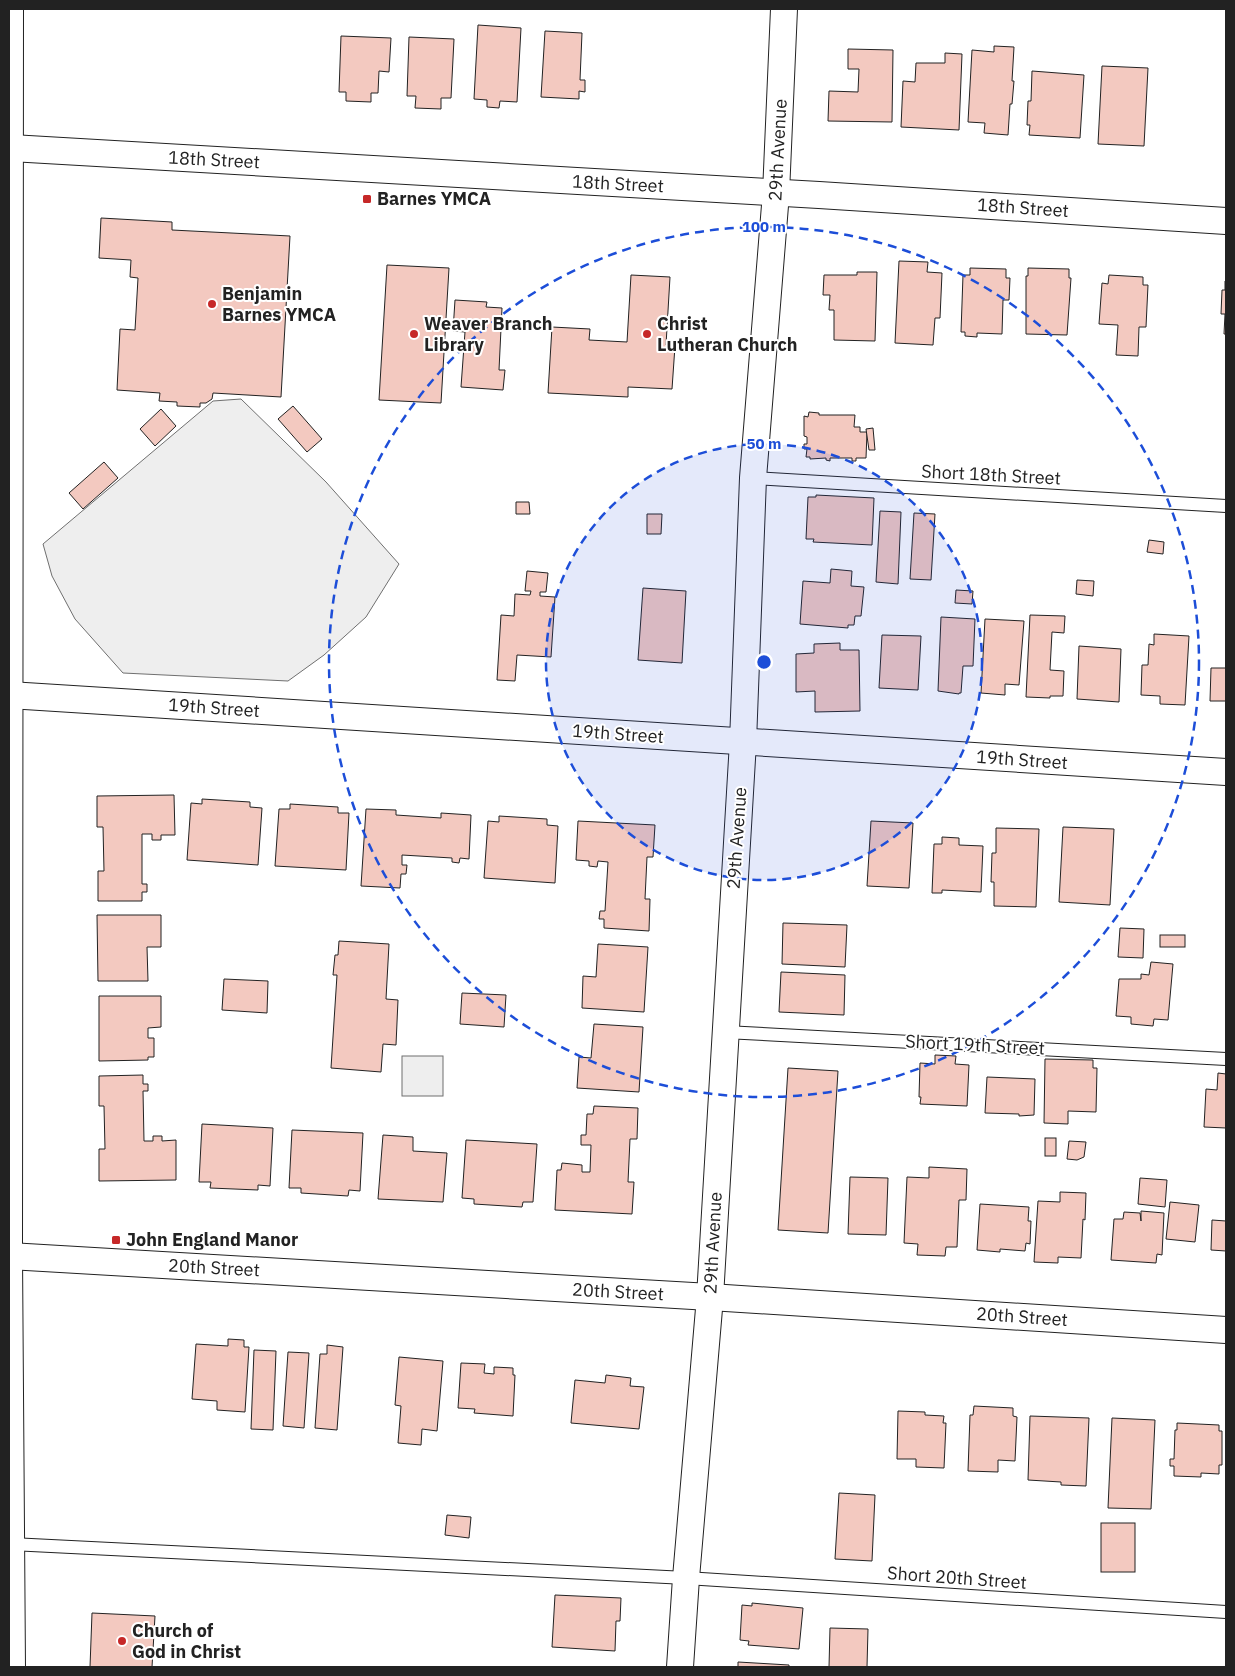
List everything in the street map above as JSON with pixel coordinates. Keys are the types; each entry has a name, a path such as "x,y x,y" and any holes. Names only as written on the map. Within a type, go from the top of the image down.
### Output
{"street":[{"path":"10,9 9,1256 12,1667"},
{"name":"29th Avenue","path":"680,1667 710,1297 724,1032 743,742 753,478 776,193 784,9"},
{"name":"18th Street","path":"10,148 1226,221"},
{"name":"19th Street","path":"9,695 1226,772"},
{"name":"20th Street","path":"9,1256 710,1297 1226,1330"}],"lane":[{"name":"Short 18th Street","path":"753,478 1226,506"},
{"name":"Short 19th Street","path":"724,1032 1226,1060"},
{"name":"Short 20th Street","path":"11,1544 686,1578 1226,1612"}],"shaded area":[{"path":"241,399 326,482 399,564 366,617 324,655 288,681 123,673 75,619 52,576 43,544 213,401"},
{"path":"402,1056 443,1056 443,1096 402,1096"}],"building":[{"path":"478,25 521,28 517,102 500,101 499,108 487,107 487,100 474,99"},
{"path":"545,31 582,33 580,80 585,80 585,92 579,91 579,99 541,97"},
{"path":"341,36 391,38 389,72 379,71 378,93 371,93 371,102 346,101 346,92 339,92"},
{"path":"409,37 454,39 451,98 441,98 441,109 415,108 416,96 407,96"},
{"path":"994,46 1014,47 1012,81 1014,81 1008,135 984,133 985,123 968,122 972,50 994,52"},
{"path":"848,49 893,50 892,122 828,121 829,91 858,92 859,69 848,69"},
{"path":"945,53 962,54 959,130 901,127 903,81 915,82 916,63 945,63"},
{"path":"1102,66 1148,68 1144,146 1098,144"},
{"path":"1032,71 1084,75 1080,138 1029,135 1030,125 1027,125 1028,101 1031,101"},
{"name":"Benjamin Barnes YMCA","path":"101,218 172,222 172,230 290,236 281,397 213,393 212,399 206,403 200,403 200,407 177,406 177,402 159,401 160,393 117,390 120,329 135,330 138,278 130,277 131,260 99,258"},
{"path":"899,261 928,262 927,272 942,273 940,318 935,318 933,345 895,343"},
{"name":"Weaver Branch Library","path":"387,265 449,268 441,403 379,400"},
{"path":"970,268 1006,269 1006,278 1010,278 1009,300 1003,300 1002,334 977,333 977,337 965,336 965,332 961,332 963,275 970,275"},
{"path":"1028,268 1069,269 1069,278 1071,278 1067,335 1026,334 1026,276 1028,276"},
{"path":"857,272 877,272 875,341 834,340 834,310 829,310 830,295 823,295 824,275 857,275"},
{"name":"Christ Lutheran Church","path":"631,275 670,277 666,345 675,346 672,389 628,387 628,397 548,393 552,327 590,329 589,340 627,342"},
{"path":"1109,275 1143,277 1143,285 1148,285 1146,327 1139,327 1138,356 1116,355 1118,325 1099,324 1102,283 1108,284"},
{"path":"1225,281 1226,334 1224,334 1225,314 1221,314 1222,290 1225,290"},
{"path":"455,300 487,302 486,307 502,308 499,370 505,370 503,390 461,387 465,332 453,331"},
{"path":"293,406 322,439 307,452 278,419"},
{"path":"161,409 176,426 155,446 140,429"},
{"path":"809,412 819,413 819,415 855,415 854,427 860,427 860,432 867,432 866,458 856,458 856,461 852,461 852,458 830,458 830,461 826,460 826,458 810,459 810,457 806,457 807,449 804,449 804,444 807,444 807,437 804,436 804,416 808,417"},
{"path":"873,428 875,450 869,450 866,429"},
{"path":"104,462 118,478 83,509 69,493"},
{"path":"816,495 874,498 872,545 813,542 814,539 806,539 808,497 816,497"},
{"path":"516,502 529,502 530,514 516,514"},
{"path":"880,511 901,512 898,584 876,582"},
{"path":"914,513 935,514 931,580 910,579"},
{"path":"647,514 662,514 661,534 647,534"},
{"path":"1149,540 1164,542 1163,554 1147,552"},
{"path":"831,569 852,571 851,586 864,587 861,616 855,616 854,625 848,625 848,628 800,624 803,581 830,583"},
{"path":"527,571 548,573 546,592 540,592 540,596 555,597 551,657 517,655 515,681 497,680 501,615 514,616 515,594 530,595 531,591 525,591"},
{"path":"1077,580 1094,581 1093,596 1076,594"},
{"path":"643,588 686,591 682,663 638,660"},
{"path":"956,590 973,591 972,604 955,603"},
{"path":"1030,615 1065,616 1064,633 1052,632 1050,670 1064,671 1063,696 1050,696 1050,698 1026,697"},
{"path":"941,617 975,619 973,666 963,666 961,693 959,694 938,691"},
{"path":"985,619 1024,621 1019,685 1005,684 1005,695 981,693"},
{"path":"1154,634 1189,636 1185,705 1160,704 1160,696 1141,695 1142,665 1148,665 1149,644 1154,645"},
{"path":"882,635 921,636 918,690 879,688"},
{"path":"840,643 840,650 859,650 860,711 815,712 815,691 796,692 796,654 814,653 814,644"},
{"path":"1079,646 1121,649 1119,702 1077,699"},
{"path":"1211,668 1226,668 1226,701 1210,701"},
{"path":"174,795 175,835 161,835 161,840 152,840 152,834 142,834 142,884 147,884 147,892 142,892 142,901 98,901 98,871 104,871 103,827 97,827 97,796"},
{"path":"202,799 250,802 250,807 262,808 258,865 187,860 191,803 202,804"},
{"path":"290,804 338,807 338,813 349,813 346,870 275,866 279,809 290,809"},
{"path":"366,809 396,810 396,815 441,818 441,813 471,815 469,859 460,858 459,863 452,862 452,858 402,855 402,865 407,865 406,874 401,874 400,888 361,886"},
{"path":"499,816 547,819 547,825 558,826 555,883 484,878 488,821 499,822"},
{"path":"578,821 655,825 653,857 647,857 645,899 650,899 649,931 604,928 604,919 599,919 600,911 605,911 608,862 598,861 597,867 589,866 589,861 576,860"},
{"path":"871,821 913,823 909,888 867,886"},
{"path":"1063,827 1114,829 1110,905 1059,902"},
{"path":"996,828 1039,829 1036,907 994,906 994,882 991,882 992,853 996,853"},
{"path":"942,837 959,838 959,845 983,846 981,892 942,890 942,893 932,893 934,844 942,844"},
{"path":"97,915 161,915 161,947 147,947 148,981 98,981"},
{"path":"783,923 847,925 845,967 782,964"},
{"path":"1120,928 1144,929 1143,958 1118,957"},
{"path":"1160,935 1185,935 1185,947 1160,947"},
{"path":"339,941 389,944 386,999 398,1000 396,1045 383,1044 381,1072 331,1068 337,975 333,975 335,955 338,955"},
{"path":"598,944 648,947 644,1012 582,1008 583,976 596,977"},
{"path":"1151,962 1173,964 1168,1020 1154,1019 1153,1026 1131,1024 1131,1017 1116,1016 1119,979 1141,979 1141,974 1149,975"},
{"path":"781,972 845,975 844,1015 779,1012"},
{"path":"224,979 268,981 267,1013 222,1010"},
{"path":"462,993 506,995 504,1027 460,1024"},
{"path":"99,996 161,996 161,1027 148,1028 148,1038 154,1038 154,1057 148,1057 148,1060 99,1061"},
{"path":"594,1024 643,1027 639,1092 577,1088 579,1057 591,1058"},
{"path":"935,1055 956,1056 955,1064 969,1065 967,1106 920,1104 920,1063 935,1064"},
{"path":"1045,1059 1093,1060 1093,1068 1097,1068 1096,1112 1068,1111 1068,1124 1044,1123"},
{"path":"788,1068 838,1071 828,1233 778,1230"},
{"path":"1218,1073 1226,1074 1226,1128 1204,1127 1206,1089 1217,1090"},
{"path":"143,1075 143,1084 148,1084 148,1091 143,1091 144,1141 153,1141 153,1136 162,1136 162,1141 176,1140 176,1180 99,1181 99,1149 105,1149 104,1106 99,1106 99,1076"},
{"path":"987,1077 1035,1079 1034,1115 1019,1116 1019,1114 985,1113"},
{"path":"594,1106 638,1108 637,1139 630,1139 628,1182 634,1182 632,1214 555,1210 557,1170 561,1170 562,1163 582,1165 582,1172 590,1172 591,1145 581,1145 581,1135 586,1135 587,1114 593,1114"},
{"path":"202,1124 273,1128 270,1186 258,1185 258,1190 210,1188 211,1182 199,1182"},
{"path":"292,1130 363,1133 360,1191 349,1190 348,1196 301,1193 301,1188 289,1188"},
{"path":"383,1135 413,1137 413,1151 447,1153 443,1202 378,1199"},
{"path":"1045,1138 1056,1138 1056,1156 1045,1156"},
{"path":"466,1140 537,1144 533,1202 523,1202 522,1207 474,1204 474,1199 462,1198"},
{"path":"1069,1141 1086,1142 1084,1157 1077,1160 1067,1159"},
{"path":"929,1167 967,1169 966,1200 959,1200 957,1247 946,1247 945,1256 917,1255 918,1244 904,1243 907,1177 929,1178"},
{"path":"850,1177 888,1178 886,1235 848,1234"},
{"path":"1140,1178 1167,1180 1165,1207 1138,1204"},
{"path":"1060,1192 1086,1193 1081,1258 1058,1257 1058,1263 1034,1262 1038,1201 1060,1202"},
{"path":"1170,1202 1199,1205 1195,1242 1166,1239"},
{"path":"980,1204 1029,1207 1028,1221 1031,1221 1030,1244 1026,1243 1025,1251 1000,1249 1000,1252 977,1250"},
{"path":"1141,1211 1164,1213 1162,1255 1157,1254 1156,1263 1111,1260 1114,1219 1123,1219 1124,1212 1140,1213 1141,1221"},
{"path":"1212,1220 1226,1221 1226,1251 1211,1250"},
{"path":"228,1339 244,1340 244,1347 249,1347 245,1412 217,1410 217,1401 192,1399 196,1344 228,1346"},
{"path":"327,1345 343,1347 337,1430 315,1428 320,1354 327,1354"},
{"path":"254,1350 276,1351 273,1430 251,1429"},
{"path":"288,1352 309,1353 304,1428 283,1426"},
{"path":"399,1357 443,1361 437,1431 422,1429 421,1445 398,1443 401,1406 395,1405"},
{"path":"461,1363 485,1364 484,1373 494,1374 494,1367 513,1368 513,1375 515,1375 513,1416 474,1413 475,1409 458,1408"},
{"path":"606,1375 631,1378 630,1386 644,1387 639,1429 571,1423 575,1380 605,1383"},
{"path":"974,1406 1013,1408 1013,1416 1017,1417 1015,1461 998,1460 998,1472 968,1471 970,1415 973,1415"},
{"path":"898,1411 925,1412 925,1415 944,1416 943,1423 946,1423 944,1468 916,1467 916,1459 897,1459"},
{"path":"1030,1416 1089,1418 1086,1486 1061,1485 1061,1482 1028,1480"},
{"path":"1112,1418 1155,1420 1151,1509 1108,1508"},
{"path":"1177,1423 1219,1425 1219,1431 1222,1431 1222,1465 1219,1465 1219,1474 1201,1473 1201,1477 1174,1476 1174,1466 1170,1466 1170,1459 1174,1459"},
{"path":"839,1493 875,1495 872,1561 835,1559"},
{"path":"447,1515 471,1517 469,1538 445,1535"},
{"path":"1101,1523 1135,1523 1135,1572 1101,1572"},
{"path":"555,1595 621,1598 620,1621 616,1621 615,1651 552,1647"},
{"path":"752,1603 803,1608 799,1649 748,1645 749,1641 740,1640 742,1605 752,1606"},
{"name":"Church of God in Christ","path":"92,1613 155,1616 152,1667 90,1667"},
{"path":"830,1628 868,1629 867,1667 829,1667"},
{"path":"738,1662 789,1665 789,1667 738,1667"}],"place":[{"name":"Barnes YMCA","path":"367,199"},
{"name":"Benjamin Barnes YMCA","path":"212,304"},
{"name":"Weaver Branch Library","path":"414,334"},
{"name":"Christ Lutheran Church","path":"647,334"},
{"name":"John England Manor","path":"116,1240"},
{"name":"Church of God in Christ","path":"122,1641"}]}
